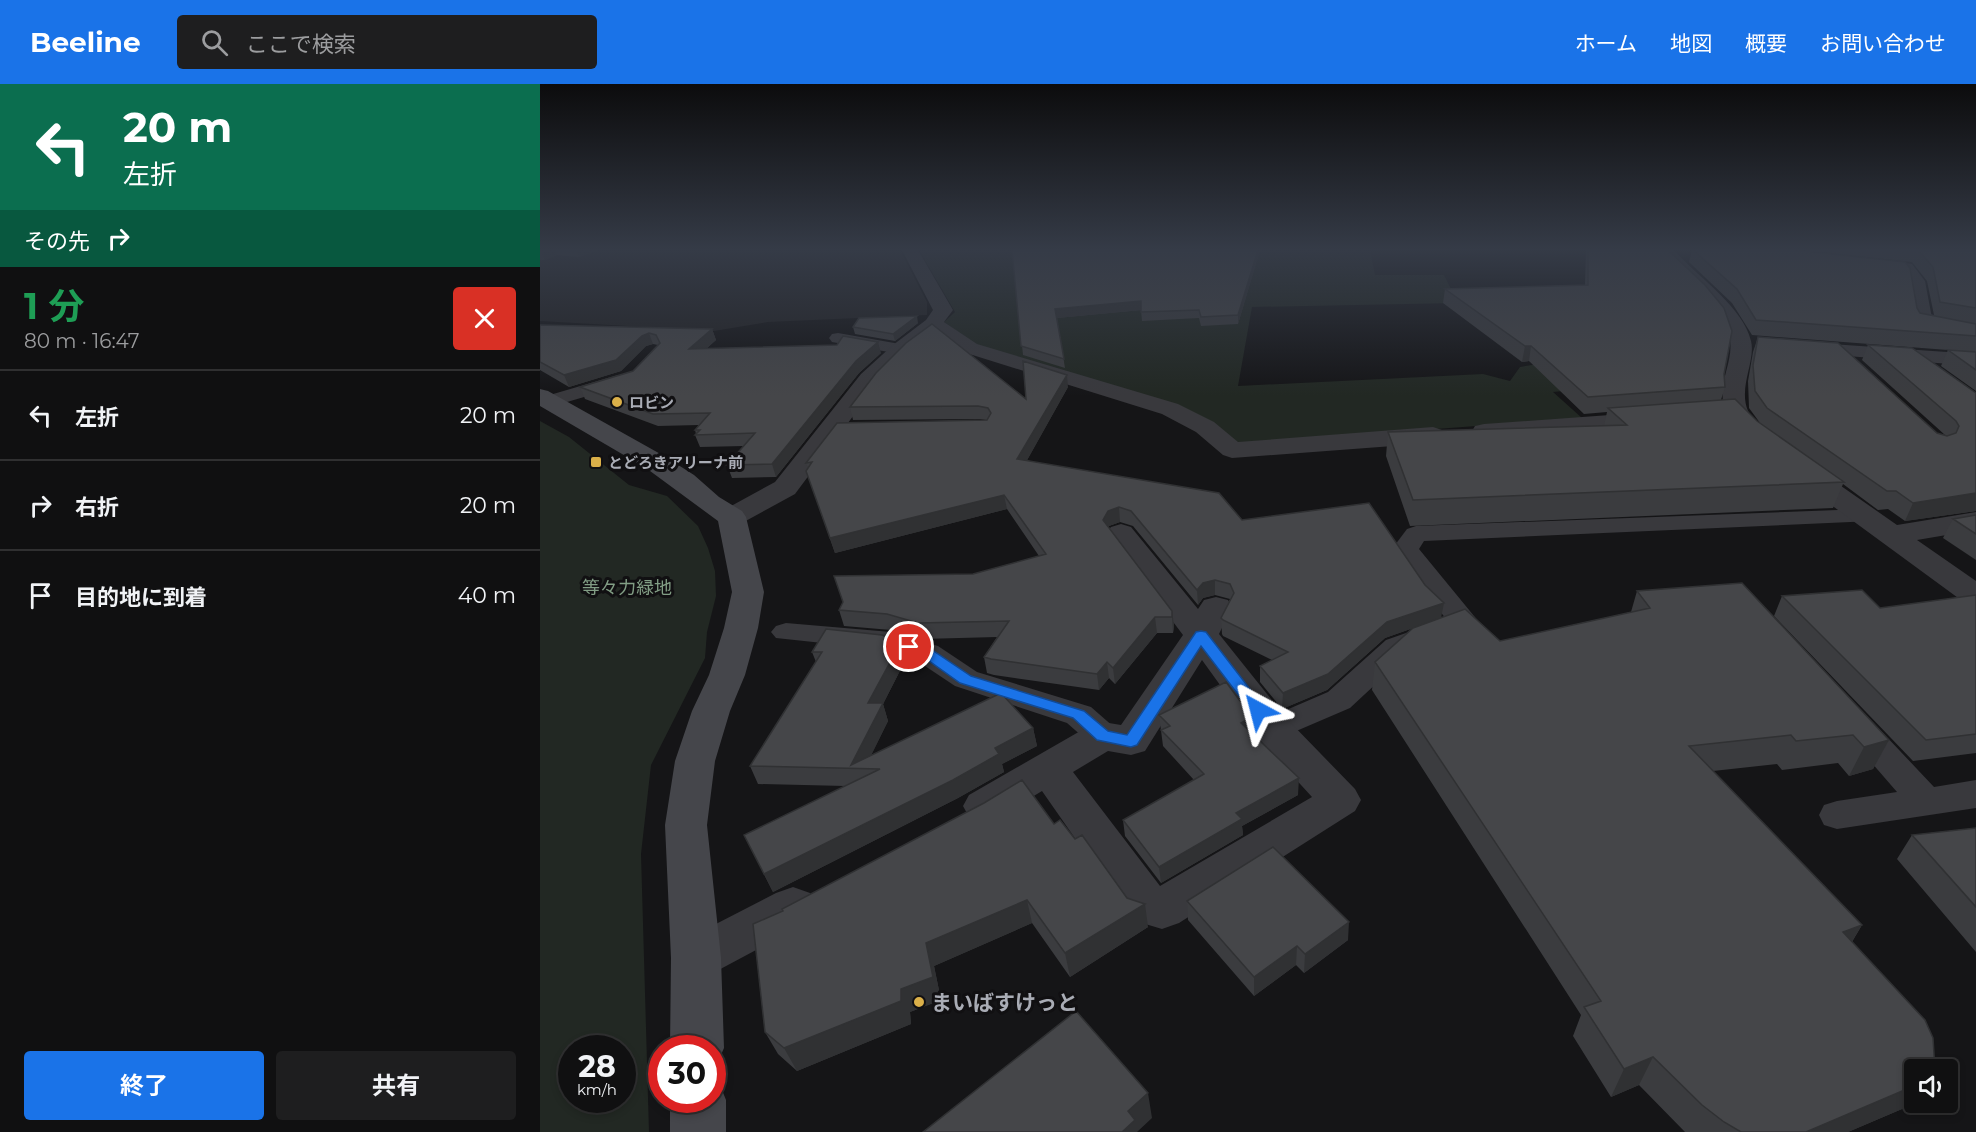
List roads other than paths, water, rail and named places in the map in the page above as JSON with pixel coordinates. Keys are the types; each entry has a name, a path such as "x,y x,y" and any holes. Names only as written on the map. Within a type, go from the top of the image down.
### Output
{"street":[{"path":"732,517 785,488 843,428 869,379 933,324 943,310 937,299"},
{"path":"1712,299 1726,312 1752,344 1732,401 1724,413 1976,596"},
{"path":"1919,299 1923,322 1976,332"},
{"path":"933,324 970,348 1170,409 1205,427 1232,450 1677,417"},
{"path":"1784,346 1976,360"},
{"path":"545,398 571,416 684,481 709,503 732,517 748,592 741,628 727,675 711,711 695,761 686,825 696,958 697,1035"},
{"path":"1891,535 1976,521"},
{"path":"1048,768 1148,906 1162,909 1340,800 1273,729 1208,621 1121,533"},
{"path":"953,822 1103,736 1131,741 1208,621"},
{"path":"696,958 830,887"},
{"path":"698,1113 698,1132"}],"lane":[{"path":"838,338 900,350"},
{"path":"1838,351 1863,374"},
{"path":"1913,357 1940,377"},
{"path":"545,398 629,378 635,371"},
{"path":"1273,729 1339,700 1397,647 1464,622 1405,549 1416,534 1864,516"},
{"path":"786,632 891,641 927,653 966,679 1079,715 1103,736"},
{"path":"1833,700 1927,802"},
{"path":"1837,815 1976,795"}],"place":[{"name":"ロビン","path":"617,402"},
{"name":"とどろきアリーナ前","path":"596,462"},
{"name":"まいばすけっと","path":"919,1002"}],"park label":[{"name":"等々力緑地","path":"627,588"}]}
